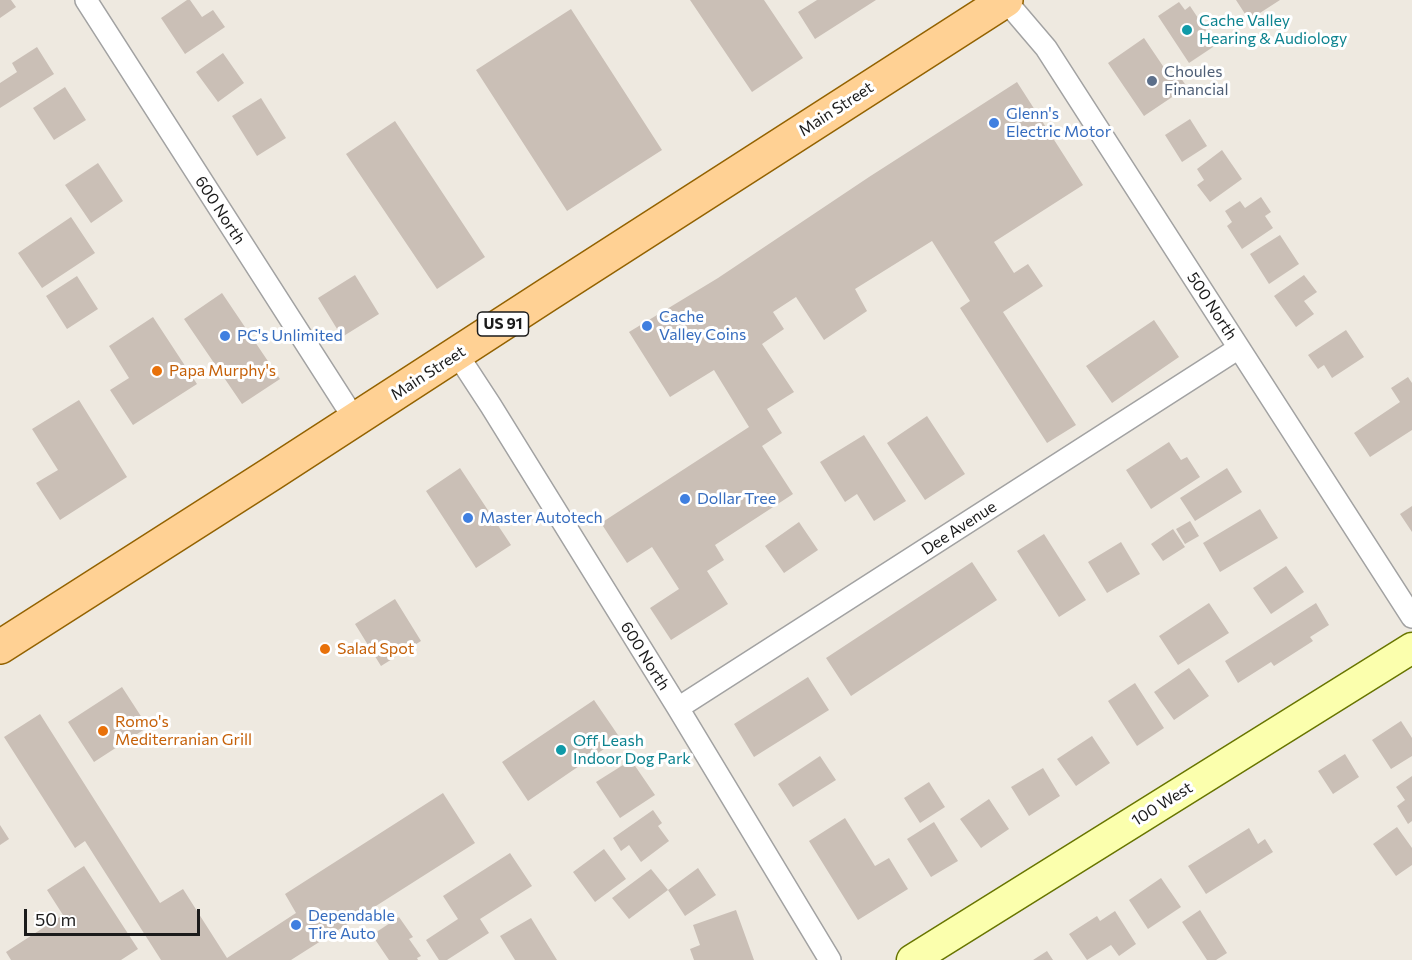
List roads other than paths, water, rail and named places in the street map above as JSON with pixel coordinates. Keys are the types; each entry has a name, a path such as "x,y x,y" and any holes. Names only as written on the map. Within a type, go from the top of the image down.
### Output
{"main road":[{"name":"Main Street","path":"0,647 1005,0"}],"street":[{"name":"600 North","path":"86,0 355,420"},
{"name":"500 North","path":"1005,0 1046,48 1412,617"},
{"name":"Dee Avenue","path":"678,708 1239,348"},
{"name":"600 North","path":"457,354 678,708 830,960"},
{"name":"100 West","path":"912,960 1412,648"}],"place":[{"name":"Cache Valley Hearing & Audiology","path":"1187,30"},
{"name":"Choules Financial","path":"1152,81"},
{"name":"Glenn's Electric Motor","path":"994,123"},
{"name":"Cache Valley Coins","path":"647,326"},
{"name":"PC's Unlimited","path":"225,336"},
{"name":"Papa Murphy's","path":"157,371"},
{"name":"Dollar Tree","path":"685,499"},
{"name":"Master Autotech","path":"468,518"},
{"name":"Salad Spot","path":"325,649"},
{"name":"Romo's Mediterranian Grill","path":"103,731"},
{"name":"Off Leash Indoor Dog Park","path":"561,750"},
{"name":"Dependable Tire Auto","path":"296,925"}]}
